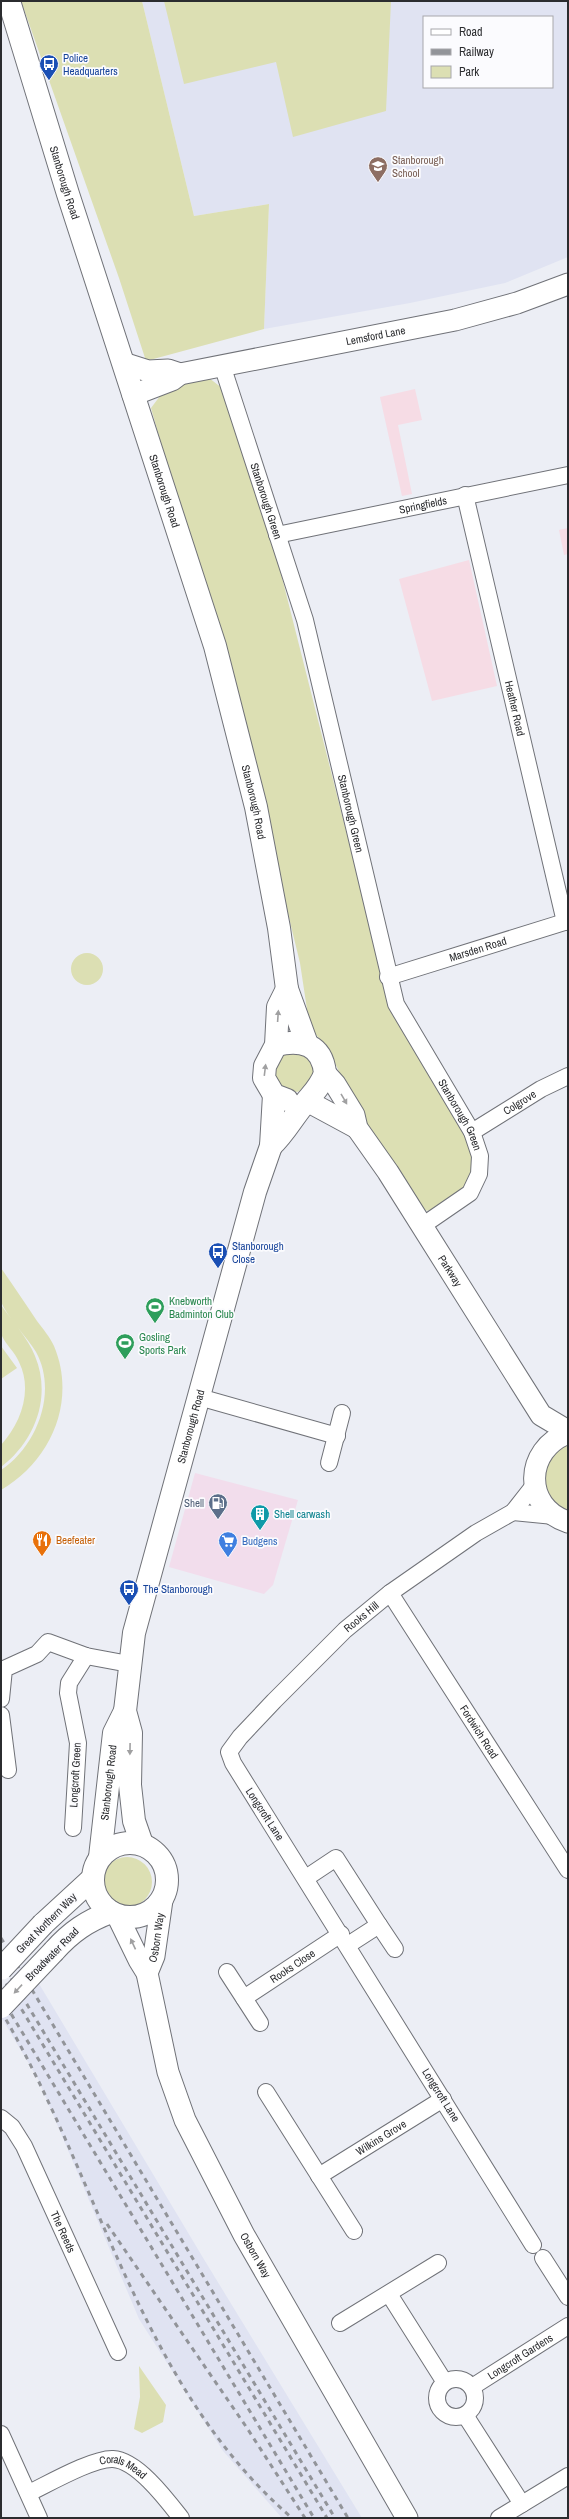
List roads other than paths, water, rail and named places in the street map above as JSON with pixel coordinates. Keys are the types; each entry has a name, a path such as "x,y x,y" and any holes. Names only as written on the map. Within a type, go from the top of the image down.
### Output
{"main road":[{"name":"Stanborough Road","path":"9,1 68,194 217,654 256,807 279,928 287,990 307,1044 321,1056 325,1073 318,1089 307,1101 284,1134 271,1146"},
{"path":"287,990 278,1007 276,1045 265,1066 264,1078 274,1095 296,1102 307,1101"},
{"path":"276,1045 296,1042 307,1044"},
{"name":"Stanborough Road","path":"142,1844 134,1821 130,1785 131,1733 125,1711 129,1664 136,1626 255,1192 271,1146 274,1095"},
{"name":"Stanborough Road","path":"100,1857 114,1733 125,1711"},
{"path":"120,1844 142,1844 152,1849 166,1867 167,1884 162,1900 154,1909 135,1917 114,1913 97,1898 93,1878 100,1857 108,1848 120,1844"},
{"name":"Great Northern Way","path":"1,1969 44,1924 93,1878"},
{"name":"Broadwater Road","path":"1,2007 76,1929 89,1920 114,1913"}],"street":[{"name":"Lemsford Lane","path":"133,395 172,380 180,374 455,320 517,303 568,284"},
{"name":"Lemsford Lane","path":"123,363 148,371 168,370 180,374"},
{"name":"Stanborough Green","path":"222,365 305,620 388,977 396,1004 472,1132 480,1156 480,1166 475,1185 462,1201 422,1226"},
{"name":"Springfields","path":"277,535 568,474"},
{"name":"Heather Road","path":"465,495 566,922"},
{"name":"Marsden Road","path":"388,977 566,922"},
{"name":"Parkway","path":"325,1073 336,1084 354,1115 358,1128 422,1226 541,1415 568,1432"},
{"name":"Colgrove","path":"472,1132 541,1089 568,1076"},
{"name":"Parkway","path":"307,1101 358,1128"},
{"path":"199,1397 336,1436"},
{"path":"329,1463 342,1414"},
{"name":"Parkway","path":"541,1415 543,1451"},
{"path":"561,1519 543,1505 535,1484 537,1461 543,1451 557,1437 568,1432"},
{"name":"Rooks Hill","path":"231,1748 299,1674 345,1630 390,1593 476,1533 513,1512 535,1484"},
{"path":"513,1512 561,1519"},
{"name":"Fordwich Road","path":"390,1593 568,1870"},
{"path":"1,1699 4,1670 37,1654 48,1642 86,1656 129,1664"},
{"name":"Longcroft Green","path":"73,1828 78,1743 68,1692 69,1683 86,1656"},
{"path":"1,1715 8,1770"},
{"name":"Longcroft Lane","path":"231,1748 230,1758 444,2099 533,2245"},
{"path":"306,1878 336,1858 394,1949"},
{"name":"Osborn Way","path":"147,1973 154,1956 162,1900"},
{"name":"Osborn Way","path":"114,1913 138,1960 147,1973 168,2072 185,2120 244,2235 407,2518"},
{"path":"344,1940 379,1925"},
{"name":"Rooks Close","path":"244,1998 344,1940"},
{"path":"227,1972 260,2023"},
{"path":"266,2092 354,2231"},
{"name":"Wilkins Grove","path":"319,2176 444,2099"},
{"name":"The Reeds","path":"1,2118 12,2127 24,2146 118,2352"},
{"path":"543,2258 568,2297"},
{"path":"340,2323 438,2263"},
{"path":"389,2294 444,2382"},
{"name":"Longcroft Gardens","path":"472,2387 568,2326"},
{"path":"450,2379 463,2379 472,2387 475,2399 474,2406 465,2415 459,2417 446,2415 437,2405 437,2392 444,2382 450,2379"},
{"path":"465,2415 522,2504"},
{"path":"1,2434 39,2518"},
{"name":"Corals Mead","path":"29,2493 94,2463 115,2459 133,2468 151,2483 181,2518"},
{"path":"499,2518 568,2476"}],"railway":[{"path":"1,1938 348,2518"},
{"path":"1,1961 335,2518"},
{"path":"1,1975 327,2518"},
{"path":"1,1997 314,2518"},
{"path":"1,2011 36,2075 126,2278 159,2344 196,2407 240,2465 292,2518"},
{"path":"107,2224 247,2428 305,2518"}],"place":[{"name":"Police Headquarters","path":"49,81"},
{"name":"Stanborough School","path":"378,183"},
{"name":"Stanborough Close","path":"218,1269"},
{"name":"Knebworth Badminton Club","path":"155,1324"},
{"name":"Gosling Sports Park","path":"125,1360"},
{"name":"Shell","path":"218,1520"},
{"name":"Shell carwash","path":"260,1531"},
{"name":"Beefeater","path":"42,1557"},
{"name":"Budgens","path":"228,1558"},
{"name":"The Stanborough","path":"129,1606"}]}
